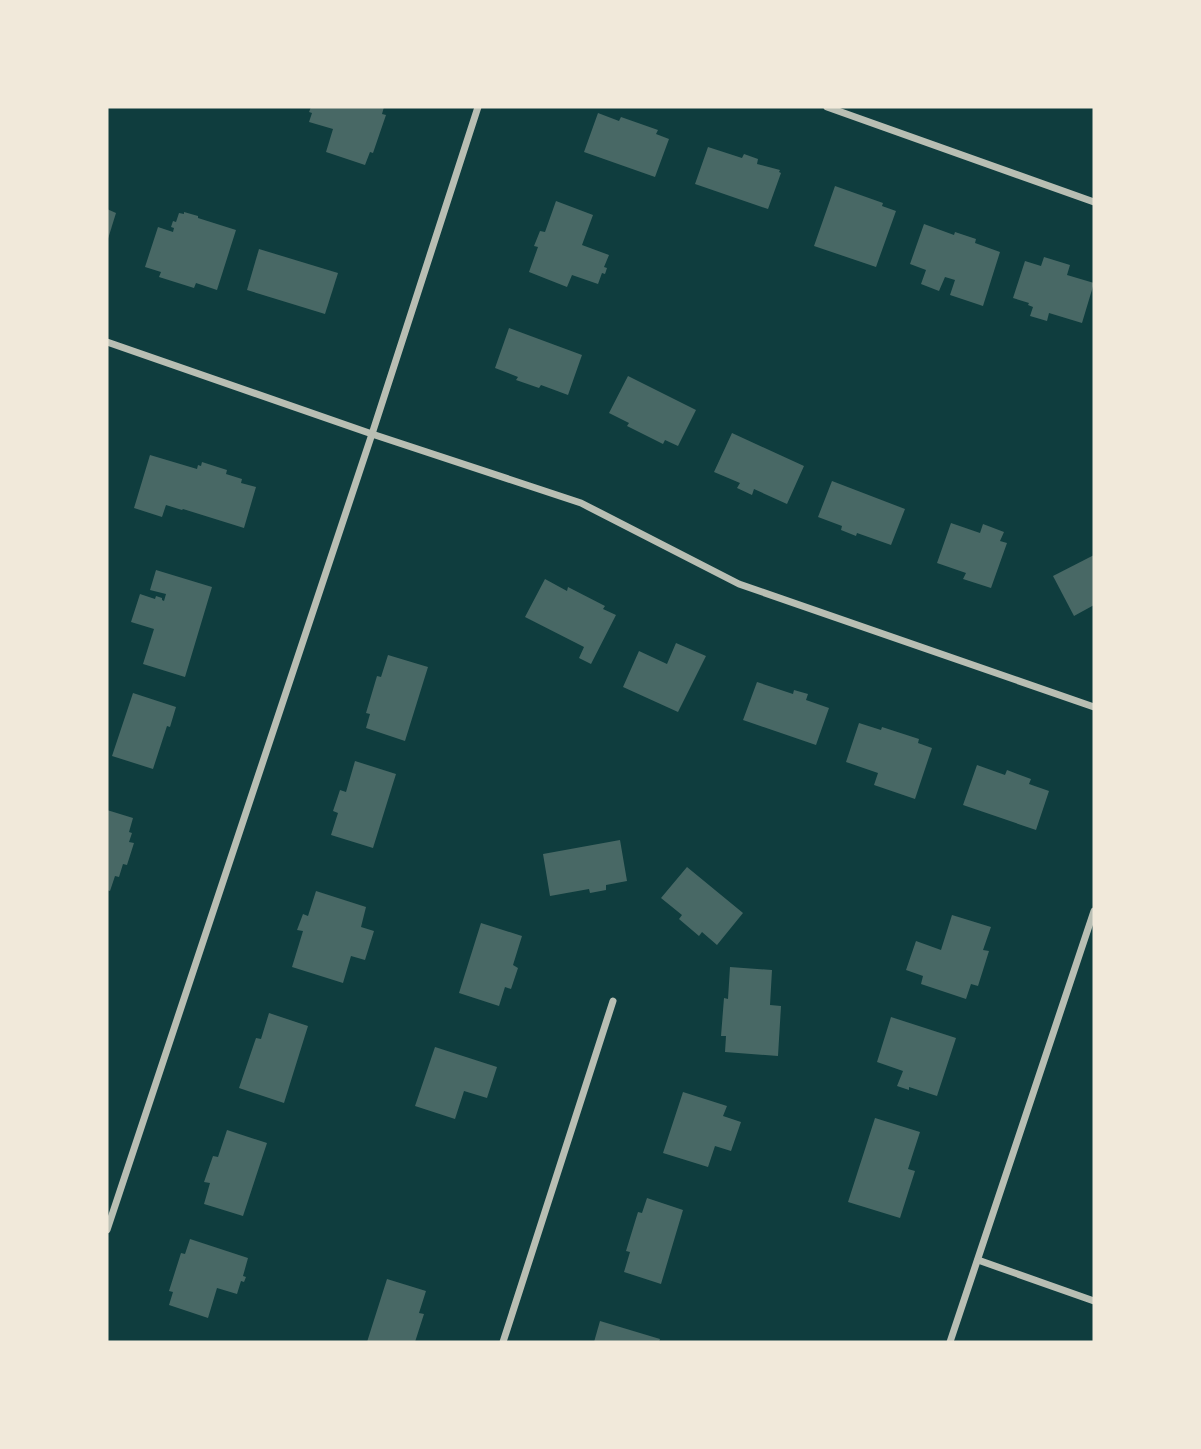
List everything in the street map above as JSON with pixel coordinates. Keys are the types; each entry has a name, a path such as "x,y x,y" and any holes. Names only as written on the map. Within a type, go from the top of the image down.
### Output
{"street":[{"path":"107,1230 478,107"},
{"path":"827,107 1094,202"},
{"path":"107,342 581,503 739,584 1094,707"},
{"path":"950,1342 1094,911"},
{"path":"503,1342 613,1001"},
{"path":"978,1260 1094,1301"}],"building":[{"path":"311,107 384,107 382,114 386,115 373,153 370,152 365,165 326,152 333,129 309,122"},
{"path":"598,113 619,121 621,117 658,130 656,134 669,139 655,177 584,152"},
{"path":"708,147 742,158 744,154 758,159 757,164 780,170 768,209 695,184"},
{"path":"835,186 883,203 882,206 896,211 876,267 814,246"},
{"path":"556,201 593,215 582,245 609,255 604,267 607,268 605,274 602,273 598,284 572,275 567,287 529,272 538,247 534,246 540,231 545,232"},
{"path":"107,209 116,213 107,242"},
{"path":"184,212 236,230 217,290 196,283 194,288 159,277 161,272 145,267 158,227 173,232 173,221 176,222 179,213"},
{"path":"924,224 954,235 955,232 976,239 975,243 1000,252 983,306 950,295 955,280 945,277 939,291 921,284 926,270 910,264"},
{"path":"259,249 338,273 325,314 247,290"},
{"path":"1044,257 1070,265 1067,275 1094,283 1082,323 1049,313 1047,321 1030,316 1033,307 1013,298 1025,261 1041,266"},
{"path":"509,328 582,355 568,395 541,385 539,388 516,380 518,377 495,368"},
{"path":"628,376 696,410 678,446 665,440 663,444 627,426 629,423 609,413"},
{"path":"732,433 804,466 787,504 754,489 752,495 737,488 740,483 714,472"},
{"path":"150,455 197,469 202,462 227,470 226,474 242,479 241,483 256,487 244,528 166,505 162,517 134,508"},
{"path":"832,481 905,509 891,545 857,533 856,536 841,530 842,526 818,517"},
{"path":"951,523 980,533 983,524 1004,532 1000,541 1007,543 991,588 963,579 966,573 937,563"},
{"path":"1094,555 1094,605 1074,616 1053,576"},
{"path":"156,570 212,587 185,677 143,664 154,629 131,622 140,594 155,599 156,596 164,601 166,594 150,590"},
{"path":"545,579 567,591 568,587 605,606 603,609 616,615 591,664 579,658 584,647 525,617"},
{"path":"676,643 706,656 678,712 623,687 639,651 667,664"},
{"path":"388,655 428,667 405,741 366,728 370,714 366,713 377,676 381,677"},
{"path":"757,682 793,694 794,690 808,694 806,700 829,708 816,745 743,720"},
{"path":"133,693 176,707 153,769 112,756"},
{"path":"859,723 919,739 918,743 932,748 915,799 874,785 878,773 846,762"},
{"path":"355,761 396,774 373,848 331,835 338,813 333,811 340,790 346,792"},
{"path":"977,765 1005,775 1007,770 1031,779 1029,784 1049,791 1036,830 963,805"},
{"path":"107,810 133,818 129,842 134,843 127,865 123,864 119,877 115,876 110,891 107,890"},
{"path":"620,840 627,881 606,885 606,890 590,893 589,889 550,896 543,854"},
{"path":"687,867 743,913 717,945 702,932 699,936 679,919 682,915 661,898"},
{"path":"316,891 366,907 361,927 374,931 365,960 351,956 343,983 292,967 303,931 297,930 303,914 308,916"},
{"path":"952,915 991,927 983,950 989,951 978,986 971,984 966,999 921,984 923,976 906,970 916,941 941,950"},
{"path":"481,923 522,936 513,965 518,968 511,989 505,987 499,1006 459,993"},
{"path":"730,967 772,970 770,1005 781,1006 778,1056 725,1052 726,1036 721,1036 724,998 728,999"},
{"path":"269,1013 308,1026 284,1103 239,1088 256,1038 261,1039"},
{"path":"891,1017 956,1038 937,1096 897,1086 903,1071 877,1062"},
{"path":"435,1047 497,1067 487,1098 464,1091 455,1119 415,1106"},
{"path":"683,1092 727,1106 723,1116 741,1122 731,1151 715,1146 708,1167 663,1153"},
{"path":"875,1118 920,1132 908,1169 915,1171 900,1218 848,1202"},
{"path":"227,1130 267,1143 243,1216 204,1204 210,1183 204,1182 213,1156 218,1157"},
{"path":"647,1198 683,1210 661,1284 624,1272 630,1252 626,1251 638,1212 642,1213"},
{"path":"190,1239 248,1258 243,1276 246,1277 244,1282 241,1281 237,1294 217,1288 208,1318 169,1305 173,1292 169,1291 181,1253 185,1254"},
{"path":"387,1279 426,1291 419,1313 424,1314 415,1342 367,1342"},
{"path":"600,1321 660,1339 659,1342 594,1342"}]}
